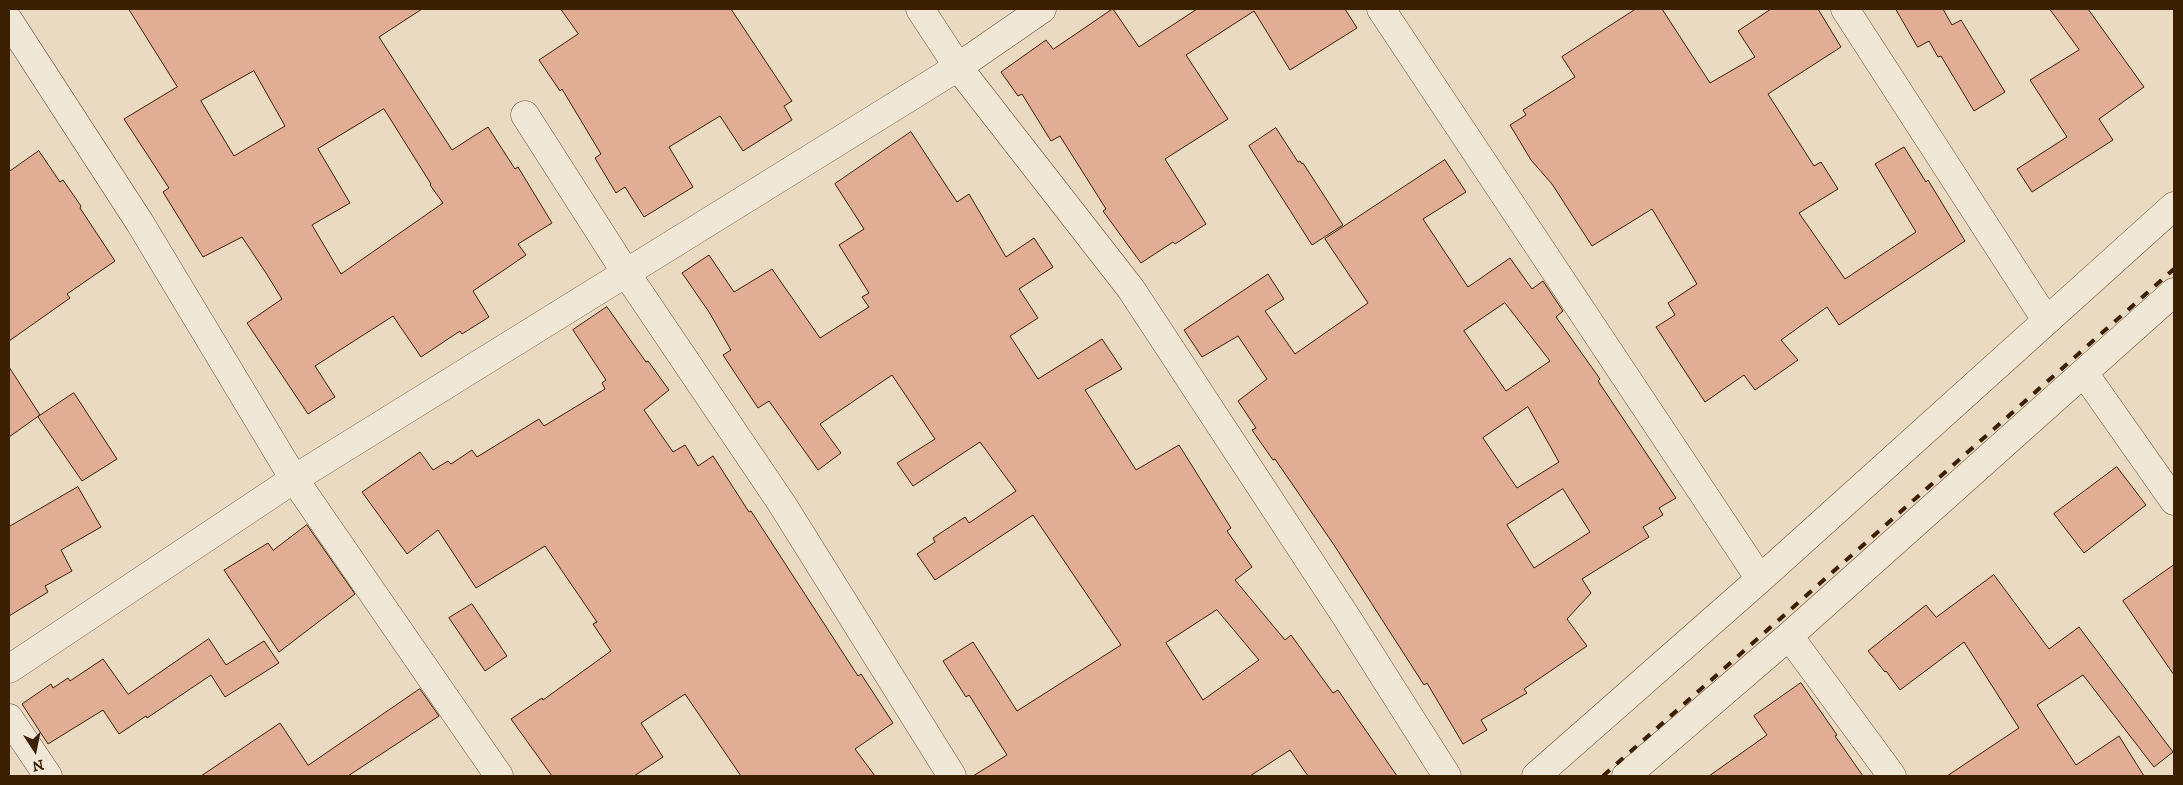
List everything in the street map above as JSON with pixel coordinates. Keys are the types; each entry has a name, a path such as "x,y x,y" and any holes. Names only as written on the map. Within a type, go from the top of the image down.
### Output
{"street":[{"path":"920,9 958,67 1131,289 1347,618 1447,776"},
{"path":"9,669 294,479 958,67 1042,9"},
{"path":"1381,9 1760,580"},
{"path":"1845,9 2046,320"},
{"path":"9,21 140,223 294,479 499,776"},
{"path":"526,116 626,273 782,504 952,776"},
{"path":"1536,776 1760,580 2174,206"},
{"path":"1626,776 1789,636 2174,292"},
{"path":"2084,373 2174,500"},
{"path":"1789,636 1892,776"},
{"path":"9,718 48,776"}],"building":[{"path":"129,9 422,9 379,37 452,150 488,127 515,169 518,167 552,223 518,244 526,255 473,291 489,317 462,334 460,331 421,357 393,316 315,366 335,397 308,414 247,323 282,299 266,273 242,237 203,257 163,192 169,188 124,119 177,87","holes":["254,71 285,126 234,156 201,101","384,109 443,203 341,274 312,225 350,203 318,149"]},
{"path":"561,9 731,9 792,101 784,106 792,120 743,151 720,116 669,147 693,187 644,217 625,187 616,193 595,158 601,154 562,89 560,91 539,60 578,34"},
{"path":"1113,9 1139,47 1197,9 1345,9 1357,28 1290,70 1254,11 1186,55 1228,119 1165,159 1206,224 1175,244 1173,242 1141,263 1103,211 1106,209 1060,136 1051,141 1022,94 1018,96 1001,72 1046,40 1053,49"},
{"path":"1636,9 1662,9 1710,83 1755,57 1738,31 1771,9 1818,9 1841,47 1768,94 1814,166 1821,162 1838,189 1799,213 1845,279 1916,232 1875,164 1904,147 1926,182 1928,180 1965,241 1839,325 1827,307 1781,340 1798,360 1755,390 1744,375 1705,402 1656,327 1675,315 1668,303 1697,284 1652,209 1592,246 1552,184 1531,160 1510,125 1526,115 1523,110 1575,77 1562,57"},
{"path":"1896,9 1943,9 1952,25 1961,20 2005,92 1974,111 1941,56 1938,57 1929,41 1918,47"},
{"path":"2050,9 2088,9 2144,87 2099,119 2113,140 2032,192 2017,169 2067,137 2030,80 2079,50"},
{"path":"1276,128 1298,162 1303,163 1343,225 1312,245 1249,146"},
{"path":"911,132 957,202 969,194 1006,257 1034,238 1053,267 1019,289 1038,318 1010,336 1038,379 1102,339 1122,369 1085,390 1136,470 1179,445 1231,528 1227,531 1252,567 1235,580 1285,640 1291,635 1333,693 1338,690 1397,776 1308,776 1290,750 1250,776 973,776 1007,755 969,695 966,697 943,661 973,642 1017,711 1121,645 1033,515 935,580 917,554 935,542 933,538 965,517 969,523 1016,491 980,442 913,486 897,463 935,439 892,375 820,424 841,453 818,470 769,401 758,408 723,355 731,350 709,312 682,273 709,255 734,292 772,269 820,338 869,307 862,297 869,293 839,245 864,229 835,184","holes":["1217,610 1259,660 1203,700 1166,643"]},
{"path":"39,151 60,182 63,180 81,206 80,208 115,261 67,294 70,298 9,341 9,172"},
{"path":"1445,160 1466,192 1423,219 1468,287 1510,258 1532,289 1543,281 1563,311 1556,317 1600,379 1598,381 1676,498 1659,508 1663,515 1643,527 1649,537 1582,579 1591,593 1567,619 1587,646 1524,689 1527,693 1481,720 1487,730 1463,744 1427,683 1424,685 1334,545 1275,459 1273,460 1252,430 1256,428 1238,401 1267,379 1238,336 1202,357 1184,330 1268,274 1284,299 1265,311 1295,354 1368,303 1325,239","holes":["1505,303 1550,361 1506,391 1464,331","1528,407 1559,462 1517,488 1483,438","1563,489 1590,532 1534,568 1507,525"]},
{"path":"607,307 646,362 648,361 669,390 644,410 673,452 685,445 698,466 713,456 858,676 861,674 893,723 855,749 875,776 741,776 685,694 641,723 663,757 634,776 552,776 511,719 542,698 543,700 611,651 593,624 597,622 545,546 476,588 438,530 407,554 362,492 420,452 433,470 448,461 451,464 472,450 477,457 539,419 544,426 605,389 602,383 606,380 573,330"},
{"path":"9,367 40,415 9,437"},
{"path":"74,393 117,459 82,481 38,417"},
{"path":"2117,467 2146,505 2084,553 2054,514"},
{"path":"78,487 101,527 61,550 72,571 45,586 48,592 9,616 9,527"},
{"path":"307,525 355,594 279,652 224,570 268,543 273,550"},
{"path":"2174,565 2174,675 2123,601"},
{"path":"1994,575 2049,649 2079,627 2173,752 2154,767 2083,675 2037,705 2076,765 2119,736 2144,776 1947,776 2019,728 1964,642 1900,690 1868,651 1926,605 1936,617"},
{"path":"472,604 507,656 485,671 449,618"},
{"path":"209,639 226,665 264,641 279,663 225,697 211,675 147,718 146,716 119,734 103,710 48,744 22,704 51,684 53,688 68,678 70,681 103,659 128,694"},
{"path":"1801,683 1863,776 1709,776 1767,735 1754,716"},
{"path":"420,689 439,716 348,776 201,776 280,723 308,765"}],"railway":[{"path":"1603,776 2174,269"}]}
